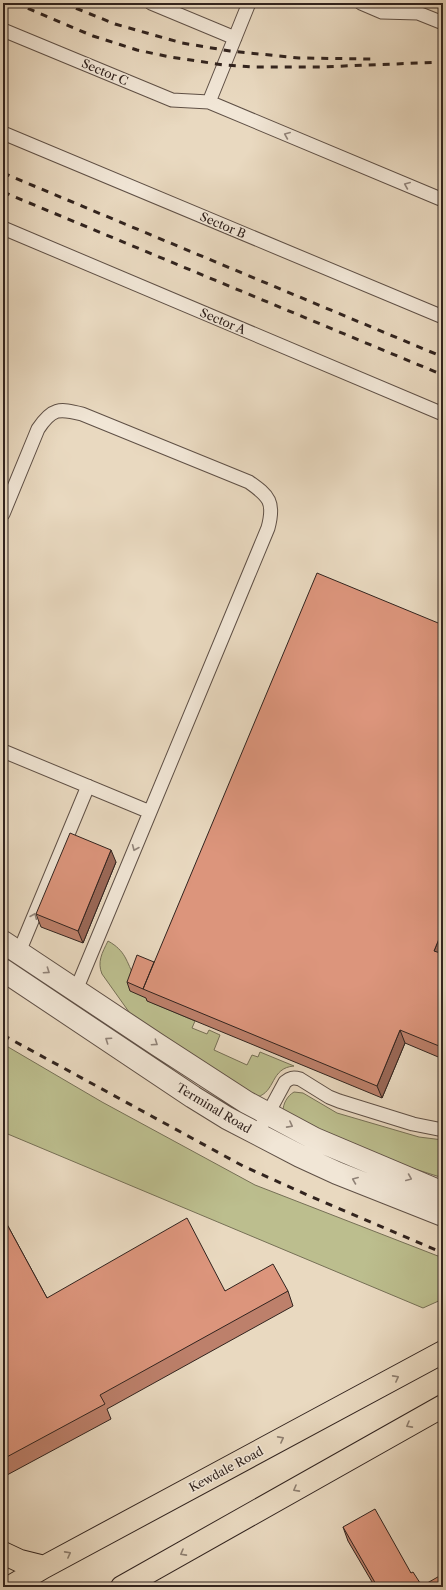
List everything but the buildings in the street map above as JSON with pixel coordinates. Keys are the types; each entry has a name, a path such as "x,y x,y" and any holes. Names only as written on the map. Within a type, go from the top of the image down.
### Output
{"main road":[{"name":"Kewdale Road","path":"10,1587 44,1567 443,1352"},
{"path":"122,1587 138,1581 443,1406"},
{"path":"3,1553 20,1561 44,1567"}],"street":[{"path":"11,947 246,1102 315,1139 443,1193"},
{"name":"Terminal Road","path":"3,970 193,1097 256,1134 337,1173 443,1215"}],"lane":[{"path":"151,3 235,38"},
{"path":"209,102 249,3"},
{"path":"361,3 382,12 420,8 443,23"},
{"name":"Sector C","path":"3,30 172,100 209,102 443,200"},
{"name":"Sector B","path":"3,133 443,317"},
{"name":"Sector A","path":"3,228 443,414"},
{"path":"3,514 38,429 45,418 54,412 66,410 82,414 249,482 263,491 270,502 272,514 268,528 76,990"},
{"path":"3,751 150,812"},
{"path":"11,947 88,786"},
{"path":"256,1134 285,1082 294,1077 339,1101 413,1124 443,1130"}],"green space":[{"path":"108,941 122,953 148,1001 195,1021 192,1028 207,1034 209,1030 220,1035 214,1050 247,1065 252,1055 258,1057 260,1052 294,1066 281,1071 267,1090 257,1097 134,1019 102,974 100,961"},
{"path":"3,1044 102,1102 255,1185 443,1258 443,1299 423,1308 3,1132"},
{"path":"294,1092 303,1093 337,1113 419,1137 443,1140 443,1178 390,1161 329,1136 283,1111 286,1100"}],"railway":[{"path":"15,3 93,36 137,50 170,57 224,65 252,67 320,67 443,62"},
{"path":"63,3 115,24 182,43 230,51 299,58 371,59"},
{"path":"3,173 443,357"},
{"path":"3,192 443,375"},
{"path":"3,1035 243,1166 443,1253"}]}
